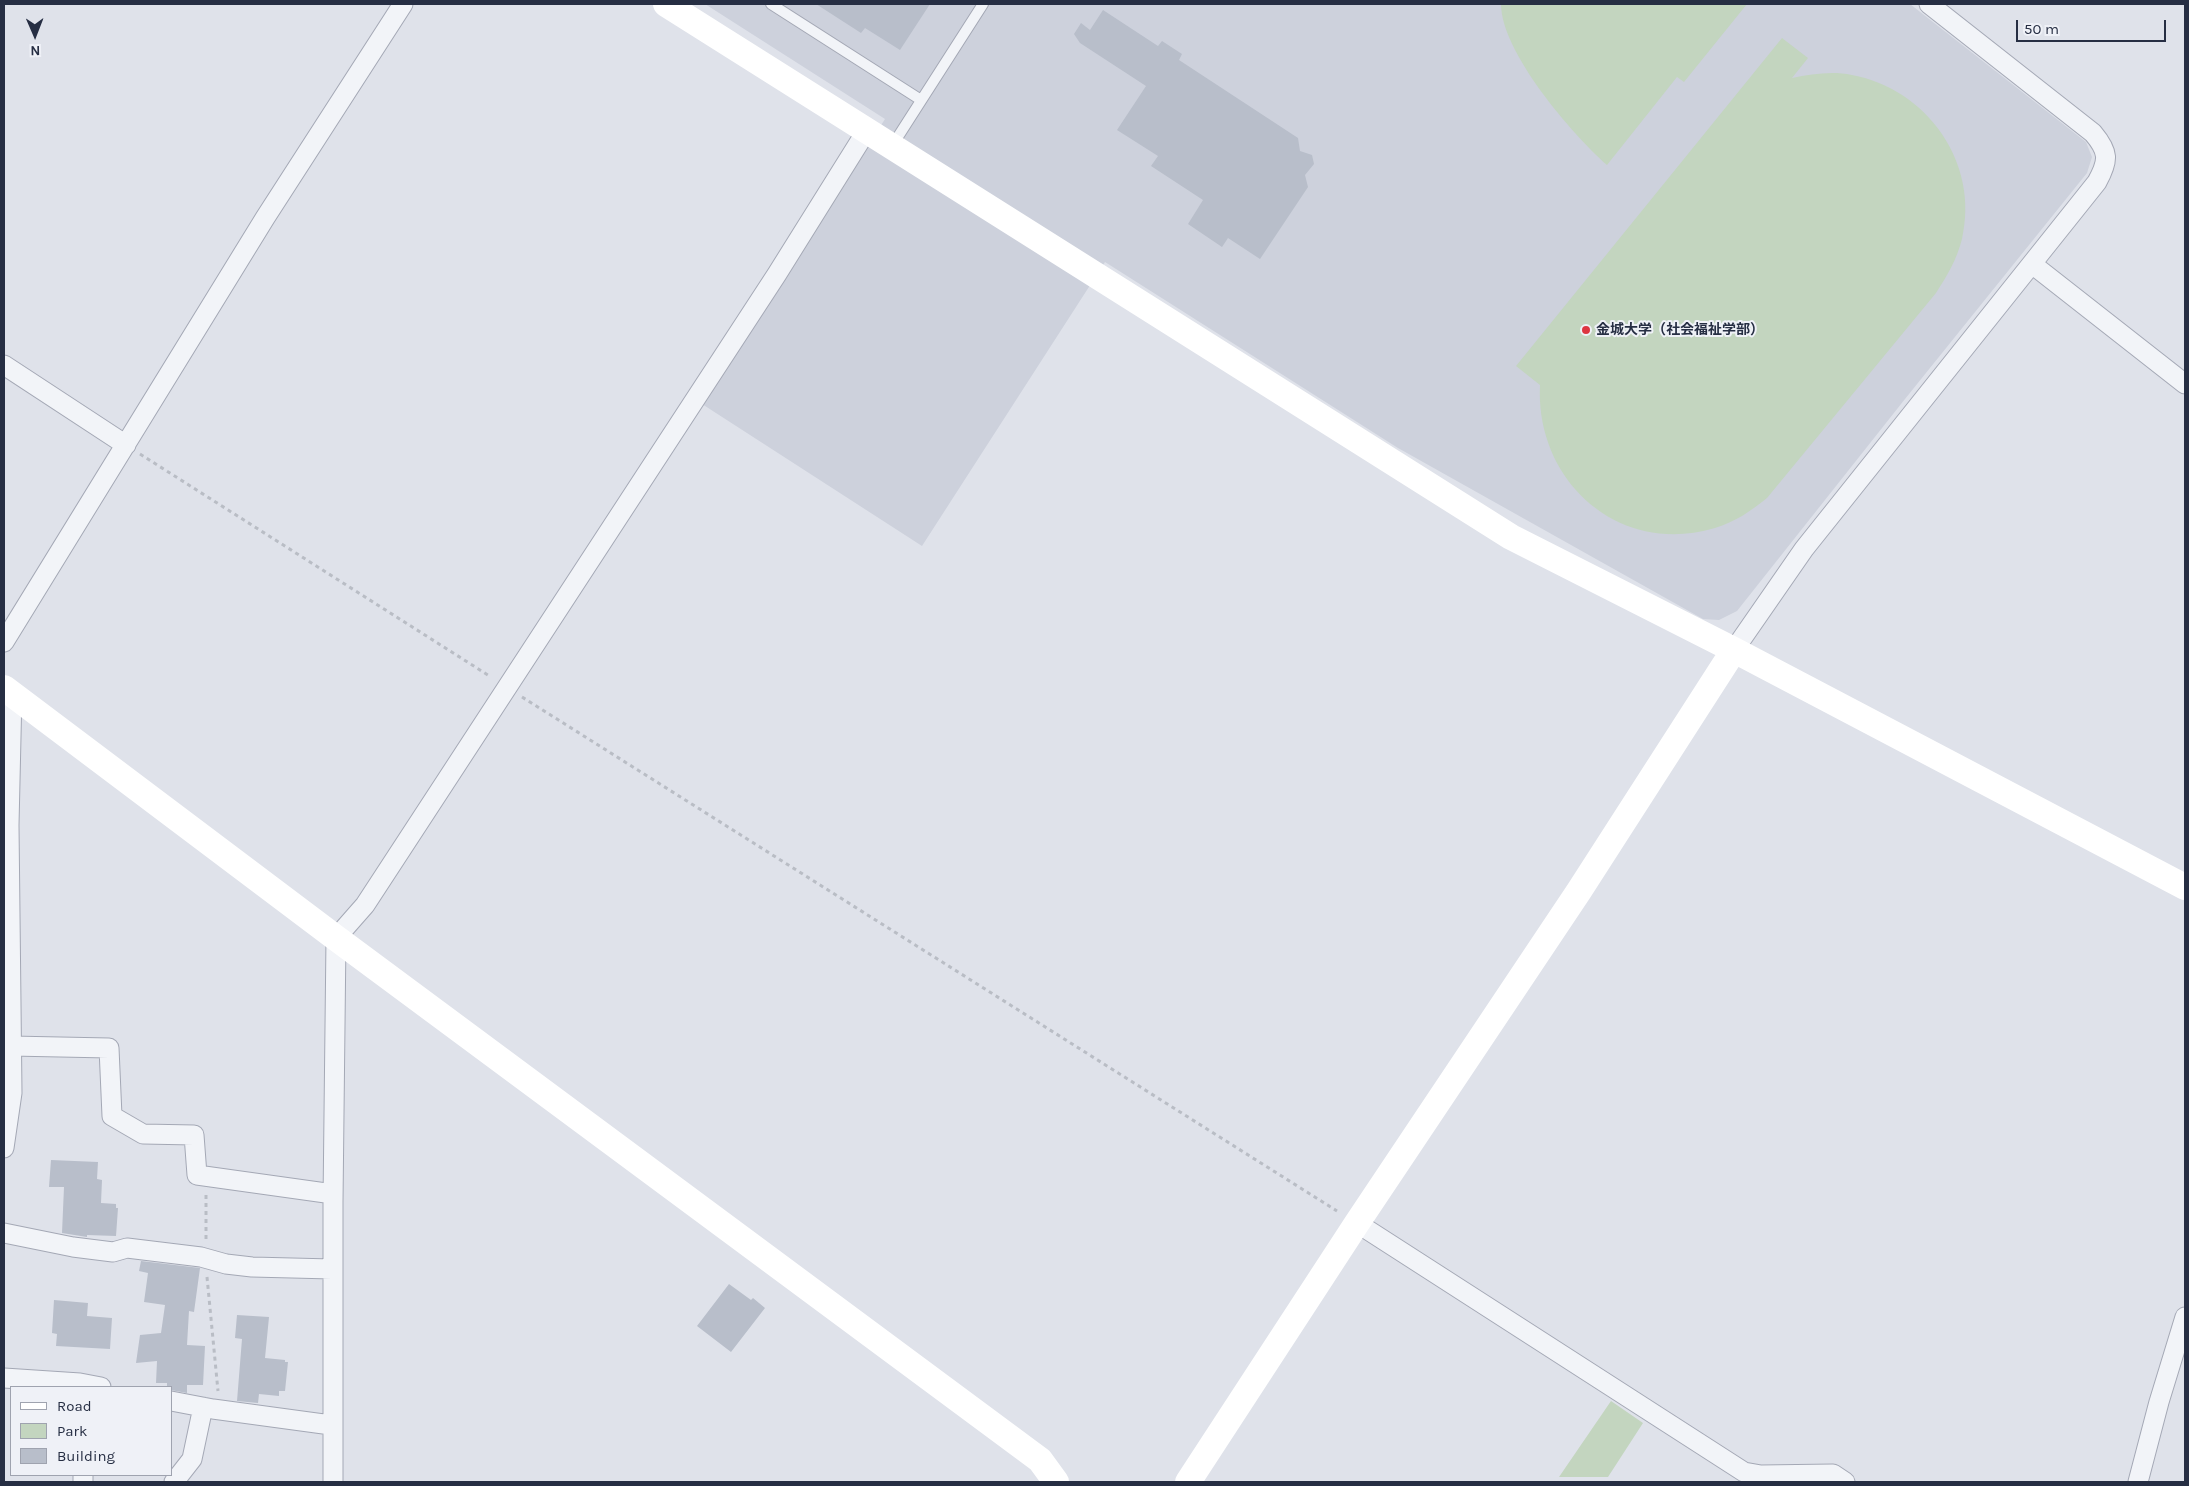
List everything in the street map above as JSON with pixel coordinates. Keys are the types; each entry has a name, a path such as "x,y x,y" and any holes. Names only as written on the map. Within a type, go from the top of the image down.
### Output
{"street":[{"path":"4,642 265,218 403,4"},
{"path":"666,4 1511,536 1734,650 2185,887"},
{"path":"1188,1482 1579,891 1734,650 1804,549 2097,182 2104,170 2107,158 2103,145 2093,133 1929,4"},
{"path":"333,1482 331,1425 336,938 366,906 506,687 777,274 867,130"},
{"path":"2032,264 2185,384"},
{"path":"4,364 126,445"},
{"path":"8,691 336,938 1040,1460 1056,1482"},
{"path":"4,1148 12,1094 7,947 9,825 8,691"},
{"path":"11,1046 109,1048 112,1116 143,1134 194,1135 197,1175 333,1194"},
{"path":"1357,1224 1742,1477 1833,1474 1845,1482"},
{"path":"4,1233 113,1252 128,1248 206,1258 226,1264 252,1267 332,1269"},
{"path":"2138,1482 2159,1402 2185,1317"},
{"path":"4,1378 80,1385"},
{"path":"172,1401 211,1409 331,1425"},
{"path":"174,1482 192,1459 211,1409"}],"lane":[{"path":"771,4 921,100"},
{"path":"892,147 983,4"}],"path":[{"path":"126,445 1357,1224"},
{"path":"207,1177 206,1258 211,1409"}],"shaded area":[{"name":"金城大学（社会福祉学部）","path":"705,4 1910,4 2086,142 2092,157 2087,173 1737,611 1719,620 1703,619 1398,448 1105,262 922,546 702,404 885,119"}],"green space":[{"path":"1501,4 1747,4 1684,82 1677,77 1607,165 1558,113 1525,68 1504,23"},
{"path":"1782,38 1808,58 1792,78 1837,73 1852,75 1879,83 1903,96 1925,113 1942,134 1955,157 1963,183 1966,211 1962,239 1951,267 1936,293 1767,498 1742,516 1715,528 1680,534 1646,531 1616,521 1590,503 1568,480 1552,452 1542,420 1540,385 1516,366"},
{"path":"1611,1401 1643,1423 1608,1477 1559,1477"}],"building":[{"path":"816,4 930,4 900,50 865,28 861,33"},
{"path":"1103,10 1158,46 1162,41 1182,54 1179,60 1298,138 1300,151 1312,155 1314,164 1305,175 1308,187 1260,259 1228,238 1222,247 1188,224 1203,200 1151,166 1158,156 1117,130 1146,86 1080,43 1074,34 1081,23 1090,30"},
{"path":"51,1160 98,1162 97,1179 102,1180 101,1203 116,1204 116,1208 118,1208 116,1236 87,1235 87,1237 62,1233 64,1187 49,1187"},
{"path":"141,1261 200,1268 194,1312 189,1311 187,1345 205,1346 203,1385 187,1385 187,1393 172,1390 172,1386 167,1386 167,1383 156,1383 157,1361 136,1363 140,1335 161,1333 165,1305 144,1302 148,1273 139,1271"},
{"path":"729,1284 751,1300 753,1298 765,1308 731,1352 697,1326"},
{"path":"54,1300 88,1303 87,1316 112,1318 110,1349 56,1346 57,1334 52,1333"},
{"path":"237,1315 269,1317 265,1358 288,1362 285,1391 279,1391 279,1396 259,1394 258,1403 237,1401 242,1339 235,1338"}],"place":[{"name":"金城大学（社会福祉学部）","path":"1586,330"}]}
